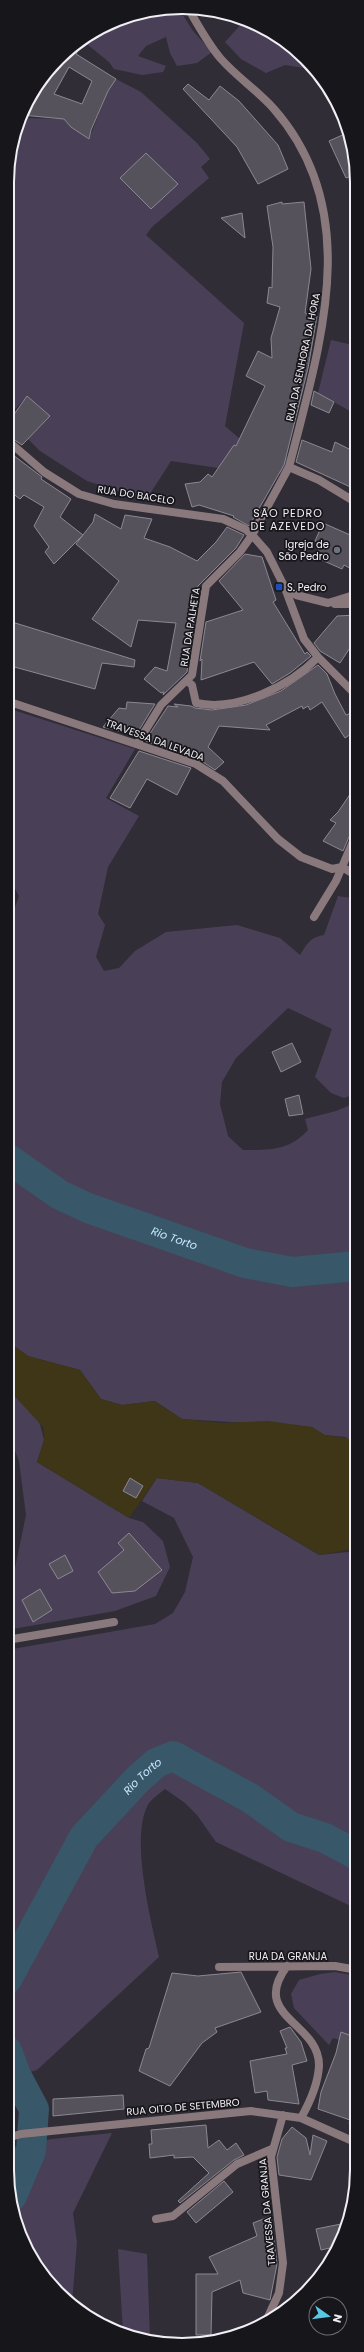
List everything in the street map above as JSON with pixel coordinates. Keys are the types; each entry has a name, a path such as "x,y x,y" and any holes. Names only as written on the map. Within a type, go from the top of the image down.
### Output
{"street":[{"name":"RUA DA SENHORA DA HORA","path":"192,14 221,59 274,109 306,154 320,194 327,244 329,272 327,301 289,467 252,535"},
{"name":"RUA DO BACELO","path":"14,446 44,472 79,494 114,504 223,519 246,529 267,552 285,588 304,639 318,658"},
{"path":"289,467 319,480 350,499"},
{"name":"RUA DA PALHETA","path":"137,744 161,705 192,675 206,586 240,552 252,535"},
{"path":"285,588 296,595 328,603 350,604"},
{"path":"328,603 350,596"},
{"path":"187,681 192,685 196,703 223,704 262,694 283,685 306,670 318,658 350,689"},
{"name":"TRAVESSA DA LEVADA","path":"14,703 196,764 223,781 278,839 301,857 332,869 342,867 350,872"},
{"path":"314,917 342,867 350,848"},
{"path":"14,1639 114,1622"},
{"path":"287,1966 278,1979 276,1995 283,2012 310,2039 317,2052 319,2065 314,2091 301,2118"},
{"name":"RUA DA GRANJA","path":"219,1967 335,1966 350,1969"},
{"name":"RUA OITO DE SETEMBRO","path":"14,2136 49,2131 251,2111 301,2118 350,2141"},
{"name":"TRAVESSA DA GRANJA","path":"270,2313 279,2294 283,2263 273,2192 271,2157 272,2149 283,2115"},
{"name":"TRAVESSA DA GRANJA","path":"156,2219 173,2216 237,2164 272,2149"}],"shaded area":[{"path":"182,14 193,31 212,52 197,63 177,66 170,53 166,37 146,46 138,56 166,66 163,72 142,75 114,69 109,62 87,44 108,31 128,23 160,15"},
{"path":"241,25 256,31 275,42 306,68 285,65 266,73 241,59 225,42"},
{"path":"116,79 141,92 197,143 210,159 201,167 209,178 152,227 146,235 244,323 225,426 240,439 291,459 289,467 280,474 234,445 218,468 171,461 146,500 87,481 40,451 28,439 50,416 27,396 14,410 14,171 17,149 23,128 27,118 64,119 71,127 89,139 108,91"},
{"path":"331,340 350,344 350,411 318,393"},
{"path":"14,710 135,749 106,798 139,816 108,867 98,914 105,925 96,957 104,971 119,968 135,951 166,932 237,925 280,938 300,955 312,939 324,935 338,896 350,898 350,1096 344,1098 331,1093 315,1077 332,1029 288,1008 236,1058 222,1082 220,1104 228,1136 243,1150 270,1149 286,1146 301,1137 308,1130 305,1119 336,1111 350,1105 350,1442 346,1437 324,1435 312,1427 182,1419 155,1401 122,1405 101,1399 80,1370 28,1356 14,1346 14,910 19,896 14,887"},
{"path":"14,1395 39,1421 44,1440 37,1462 129,1518 143,1522 163,1541 170,1567 156,1596 115,1611 14,1629 14,1570 26,1515 19,1461 14,1448"},
{"path":"157,1478 198,1483 319,1555 350,1552 350,1906 216,1842 197,1815 185,1803 165,1789 149,1803 143,1817 141,1836 141,1856 147,1901 159,1957 37,2070 14,2077 14,1649 155,1624 173,1613 185,1592 193,1557 174,1518 142,1501"},
{"path":"335,1972 350,1975 350,2043 333,2038 329,2045 294,2008 291,1994 299,1980 320,1974"},
{"path":"112,2133 73,2213 77,2242 72,2297 56,2281 42,2263 31,2244 23,2224 15,2192 14,2147 52,2139"},
{"path":"118,2249 147,2254 150,2335 123,2327"}],"sand":[{"path":"14,1346 28,1356 80,1370 101,1399 122,1405 154,1401 182,1419 222,1423 268,1421 312,1427 325,1435 350,1439 350,1549 320,1555 198,1483 157,1478 129,1518 37,1462 44,1440 44,1428 14,1396"}],"building":[{"path":"78,50 76,54 116,79 108,91 91,130 89,139 71,127 64,119 28,116 42,89 63,63","holes":["69,67 92,81 82,104 54,94"]},
{"path":"188,84 209,100 220,86 239,101 278,145 288,169 258,184 237,147 183,89"},
{"path":"343,135 349,160 350,177 346,178 329,141"},
{"path":"146,153 178,184 151,209 120,178"},
{"path":"282,202 282,204 304,202 311,269 305,313 317,316 308,368 284,465 249,526 233,517 234,516 199,505 192,507 185,484 200,482 208,474 212,477 234,445 236,446 265,386 246,376 258,351 272,358 271,338 280,307 267,303 269,287 272,288 273,247 267,206"},
{"path":"242,213 245,238 221,218"},
{"path":"314,391 334,402 329,413 311,405"},
{"path":"27,396 50,416 22,445 14,440 15,413"},
{"path":"302,440 332,452 335,442 350,450 350,487 296,462"},
{"path":"14,456 42,477 41,479 71,499 60,517 83,535 54,564 45,552 49,547 34,526 44,507 24,495 20,499 14,494"},
{"path":"95,514 121,529 125,515 152,519 144,538 170,547 197,561 216,542 227,527 244,535 236,548 198,586 187,672 163,695 164,692 161,693 144,679 155,667 167,671 176,623 138,620 131,647 92,619 119,581 76,544 93,522"},
{"name":"Igreja de São Pedro","path":"323,523 350,535 350,568 344,565 342,569 315,557 321,544 315,541"},
{"path":"245,554 262,557 276,600 273,602 305,654 307,652 311,656 290,673 272,684 254,662 201,680 202,659 200,661 206,622 243,610 219,581"},
{"path":"350,615 350,648 340,663 320,651 314,643 337,616"},
{"path":"14,623 135,660 134,667 102,663 95,689 14,667"},
{"path":"318,665 327,674 346,715 350,714 350,735 345,738 322,702 310,710 308,706 303,709 302,706 266,725 270,730 219,726 208,747 224,762 215,770 197,758 145,741 168,706 178,707 174,704 212,710 246,705 281,691"},
{"path":"127,702 155,704 136,735 103,727 119,708 126,709"},
{"path":"139,751 191,768 177,795 147,779 130,808 110,798"},
{"path":"350,794 350,835 343,851 323,841 336,823 330,820 338,812"},
{"path":"292,1043 301,1062 281,1072 272,1052"},
{"path":"299,1095 303,1114 289,1116 285,1099"},
{"path":"130,1478 143,1486 136,1498 123,1491"},
{"path":"129,1533 162,1570 135,1591 112,1593 98,1572 124,1550 118,1543"},
{"path":"65,1555 73,1571 58,1579 49,1564"},
{"path":"40,1589 52,1610 33,1622 22,1600"},
{"path":"241,1972 261,2012 215,2028 217,2032 202,2043 170,2086 139,2071 146,2049 149,2048 172,1973 198,1976"},
{"path":"290,2027 301,2042 307,2061 292,2065 299,2104 268,2100 267,2091 255,2093 250,2061 287,2054 285,2048 287,2048 280,2031"},
{"path":"341,2032 350,2035 350,2120 318,2109 321,2092 336,2053"},
{"path":"123,2095 124,2109 53,2116 53,2099"},
{"path":"206,2125 208,2148 219,2140 227,2150 236,2143 244,2155 234,2160 180,2203 178,2201 209,2173 193,2157 174,2158 174,2155 150,2158 149,2144 152,2144 151,2130"},
{"path":"292,2127 306,2138 310,2155 313,2135 327,2141 311,2180 279,2175 277,2157 282,2139"},
{"path":"224,2181 233,2192 196,2223 187,2212"},
{"path":"271,2216 277,2264 270,2300 243,2293 240,2280 212,2292 211,2335 196,2335 196,2274 218,2274 209,2257 257,2236 253,2223"},
{"path":"341,2224 331,2248 321,2250 316,2229"}],"waterway":[{"name":"Rio Torto","path":"14,1163 60,1195 88,1208 245,1263 292,1272 350,1267"},
{"name":"Rio Torto","path":"14,1966 84,1837 138,1779 156,1763 173,1756 250,1798 291,1827 325,1838 350,1851"},
{"name":"Rio Torto","path":"14,2070 34,2109 31,2151 15,2189"}],"place":[{"name":"Igreja de São Pedro","path":"337,550"},
{"name":"S. Pedro","path":"279,587"}],"district":[{"name":"SÃO PEDRO DE AZEVEDO","path":"288,519"}]}
